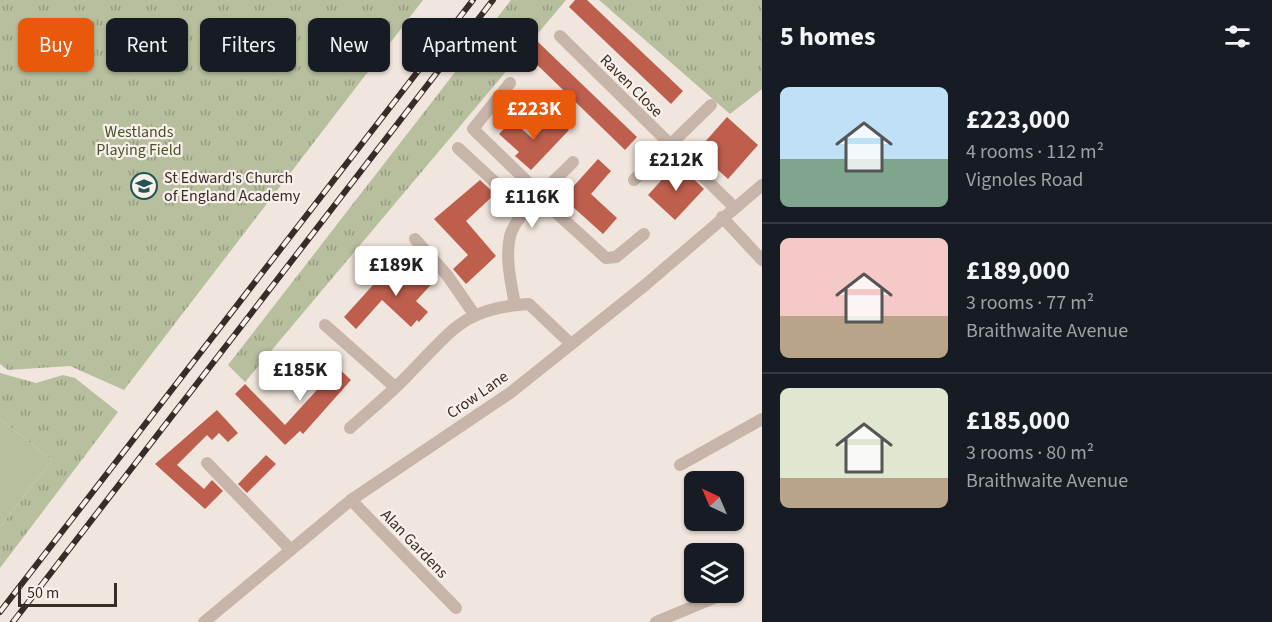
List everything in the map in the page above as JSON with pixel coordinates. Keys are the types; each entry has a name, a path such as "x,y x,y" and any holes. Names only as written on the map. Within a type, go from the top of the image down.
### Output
{"street":[{"name":"Raven Close","path":"560,36 734,207"},
{"path":"510,83 473,129 606,258 616,257 644,234"},
{"path":"634,180 711,105"},
{"path":"458,148 526,211"},
{"path":"515,305 508,266 510,234 526,211 573,162"},
{"name":"Crow Lane","path":"204,622 351,501 510,393 644,286 722,216 762,184"},
{"path":"722,216 762,260"},
{"path":"416,239 447,275 474,315"},
{"path":"350,428 461,321 474,315 498,306 529,304 571,344"},
{"path":"325,326 395,387"},
{"path":"680,465 762,419"},
{"path":"207,463 291,550"},
{"name":"Alan Gardens","path":"351,501 456,608"},
{"path":"656,622 702,603"}],"green space":[{"name":"Westlands Playing Field","path":"0,0 423,0 409,18 402,18 402,27 390,43 390,18 308,18 308,72 368,72 124,390 70,366 8,370 0,364"},
{"path":"511,0 566,0 538,33 538,18 497,18"},
{"path":"599,0 762,0 762,89 730,114"},
{"path":"455,72 505,72 245,382 228,365"},
{"path":"0,373 36,383 63,375 75,378 118,412 0,568 0,527 52,460 0,419"},
{"path":"0,419 52,460 0,527"}],"building":[{"path":"575,0 587,0 683,91 671,104 569,7"},
{"path":"538,42 637,137 625,150 538,66"},
{"path":"554,116 569,130 531,170 515,156 519,152 499,134 512,120 533,139"},
{"path":"727,117 758,145 728,179 697,151"},
{"path":"598,159 611,171 591,194 617,218 603,234 563,198"},
{"path":"677,163 704,189 675,220 648,195"},
{"path":"480,180 495,194 466,221 496,256 466,284 453,269 468,255 434,219"},
{"path":"423,261 438,277 416,301 428,312 419,322 417,320 411,327 382,300 356,329 344,317 383,274 398,288"},
{"path":"322,353 351,380 303,434 300,431 285,445 235,394 245,384 285,425 325,381 310,367"},
{"path":"217,410 238,433 228,442 219,433 212,440 207,435 177,465 204,489 212,480 223,491 205,509 155,464"},
{"path":"266,455 276,464 247,493 238,484"}],"railway":[{"path":"0,612 473,0"},
{"path":"13,622 493,0"}],"place":[{"name":"St Edward's Church of England Academy","path":"144,186"}]}
